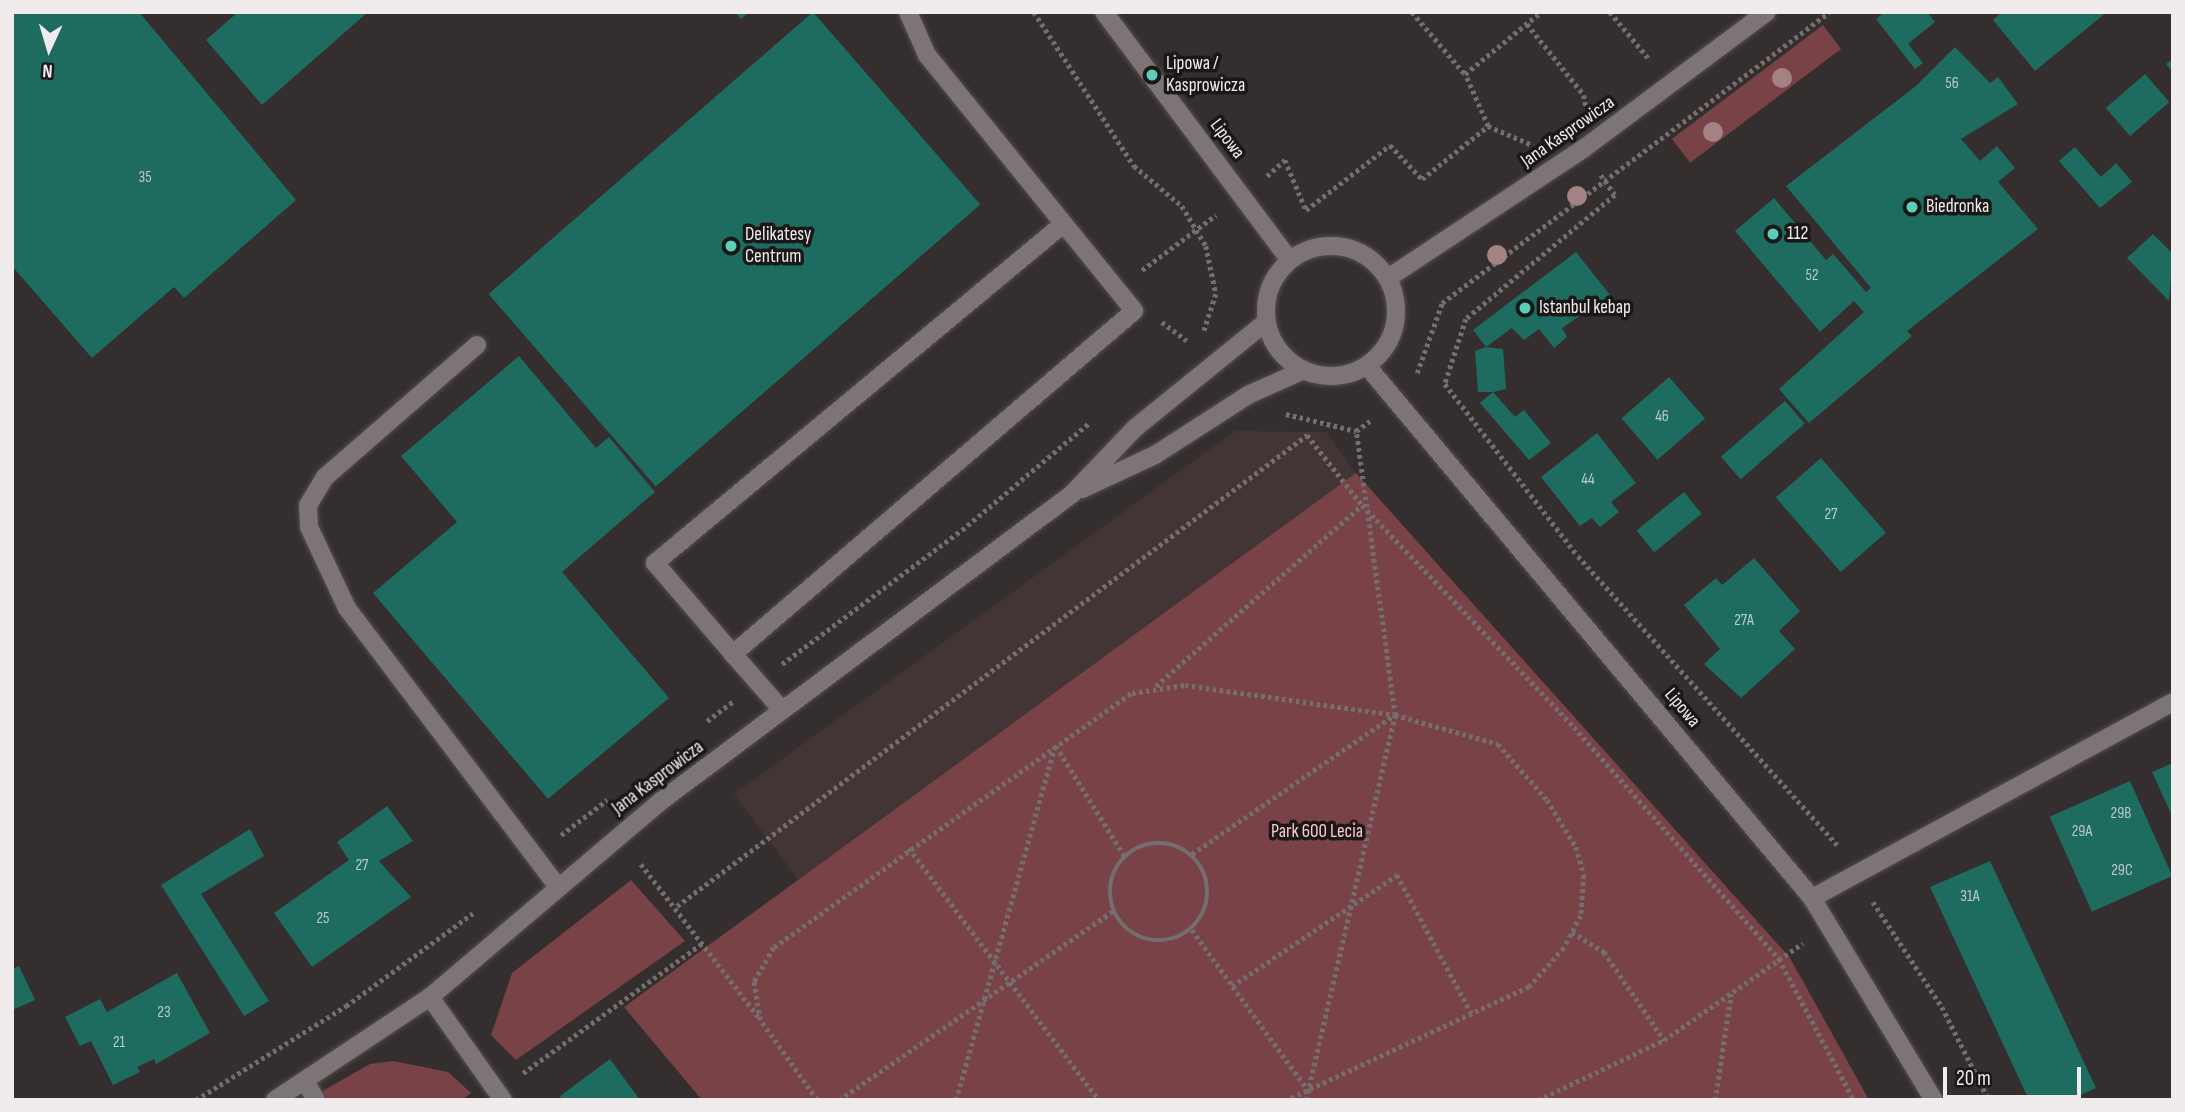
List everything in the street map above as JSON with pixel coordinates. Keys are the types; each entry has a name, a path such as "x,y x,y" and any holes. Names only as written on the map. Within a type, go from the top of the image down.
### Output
{"street":[{"path":"733,654 1134,311 927,55 908,12"},
{"name":"Lipowa","path":"1104,12 1289,259"},
{"name":"Jana Kasprowicza","path":"1388,278 1583,149 1767,12"},
{"path":"782,710 655,563 1062,225"},
{"path":"1328,245 1352,248 1388,278 1396,304 1394,331 1367,366 1341,375 1304,370 1279,351 1266,322 1268,292 1289,259 1328,245"},
{"name":"Jana Kasprowicza","path":"275,1100 430,997 558,887 782,710 1072,494 1135,428 1266,322"},
{"path":"477,345 325,477 308,506 309,527 347,608 558,887"},
{"name":"Lipowa","path":"1367,366 1812,898 1831,925 1934,1100"},
{"name":"Jana Kasprowicza","path":"1072,494 1155,456 1248,395 1304,370"},
{"path":"1812,898 2173,702"},
{"path":"430,997 500,1096"},
{"path":"305,1081 316,1100"}],"path":[{"path":"1034,12 1134,166"},
{"path":"1412,12 1465,74 1488,126 1507,139 1541,142"},
{"path":"1465,74 1541,12"},
{"path":"1610,12 1670,85"},
{"path":"1527,24 1584,95 1586,112 1569,127 1615,195 1466,319 1445,384 1578,556 1830,834 1858,873 1874,904 1942,1007 1989,1100"},
{"path":"1116,290 1244,196 1285,160 1306,210 1390,145 1422,179 1488,126"},
{"path":"1306,1100 1395,715 1362,505 1356,431"},
{"path":"677,906 1307,435 1362,505 1574,727 1779,958 1854,1100"},
{"path":"1156,686 1362,505"},
{"path":"760,1020 754,981 775,947 909,848 1132,693 1156,686 1395,715 1498,744 1547,800 1576,847 1584,875 1581,916 1572,932 1529,987 1288,1100"},
{"path":"1192,853 1395,715"},
{"path":"1055,746 1125,857"},
{"path":"956,1100 979,1007 1055,746"},
{"path":"1160,842 1192,853 1209,883 1203,917 1192,930 1153,942 1137,937 1113,911 1111,879 1125,857 1160,842"},
{"path":"909,848 1099,1100"},
{"path":"633,870 643,862 817,1100"},
{"path":"1231,986 1397,875 1472,1014"},
{"path":"1538,1100 1664,1040 1779,958 1831,925 1874,904"},
{"path":"839,1100 979,1007 1113,911"},
{"path":"1192,930 1308,1090"},
{"path":"1572,932 1604,952 1664,1040"},
{"path":"500,1096 704,942"},
{"path":"1715,1100 1731,993"}],"shaded area":[{"path":"1235,431 1326,432 1356,473 800,882 734,794"}],"green space":[{"path":"1823,25 1841,49 1690,163 1672,139"},
{"name":"Park 600 Lecia","path":"1356,473 1790,958 1869,1100 702,1100 624,1007"},
{"path":"631,880 685,941 516,1060 491,1035 512,973"},
{"path":"393,1061 448,1072 471,1093 462,1100 323,1100 319,1093 370,1064"}],"building":[{"path":"12,12 139,12 296,200 184,298 174,287 92,358 12,266"},
{"path":"238,12 368,12 262,105 206,40"},
{"path":"735,12 749,12 741,19"},
{"name":"Delikatesy Centrum","path":"813,12 980,204 656,487 488,294"},
{"path":"1885,12 1927,12 1935,22 1908,44 1923,63 1915,69 1876,19"},
{"path":"2002,12 2107,12 2035,71 1993,20"},
{"name":"Biedronka","path":"1955,47 1990,83 1998,77 2018,104 1961,139 1980,161 1997,146 2015,168 1998,182 2038,229 1907,331 1912,336 1809,423 1779,389 1864,312 1854,301 1820,332 1735,231 1774,198 1826,260 1833,254 1866,292 1871,288 1786,186 1916,86"},
{"path":"2173,59 2173,73 2166,64"},
{"path":"2145,74 2169,102 2130,136 2106,108"},
{"path":"2075,147 2101,177 2116,163 2132,182 2100,208 2059,161"},
{"path":"2153,234 2173,254 2169,301 2127,258"},
{"path":"1576,252 1610,295 1562,328 1567,337 1554,348 1539,329 1524,340 1512,328 1486,347 1473,330"},
{"path":"1486,347 1503,349 1506,389 1478,392 1475,351"},
{"path":"519,356 596,448 609,437 655,492 562,572 669,698 548,799 373,593 457,522 401,456"},
{"path":"1669,377 1705,419 1658,460 1621,418"},
{"path":"1493,392 1515,417 1524,410 1551,443 1529,460 1480,403"},
{"path":"1785,401 1805,424 1741,479 1721,457"},
{"path":"1597,433 1636,483 1611,502 1619,512 1600,527 1592,518 1580,526 1541,477"},
{"path":"1821,458 1886,533 1841,572 1776,497"},
{"path":"1684,492 1702,514 1654,552 1637,530"},
{"path":"1754,558 1800,611 1779,631 1795,649 1741,698 1704,664 1720,649 1684,605 1716,578 1722,585"},
{"path":"2173,763 2173,818 2152,772"},
{"path":"2130,781 2172,876 2092,912 2050,817"},
{"path":"387,806 413,841 379,861 411,897 312,967 274,913 349,860 337,842"},
{"path":"250,829 264,856 201,894 269,1001 244,1016 161,885"},
{"path":"1990,861 2096,1088 2070,1100 2029,1100 1930,887"},
{"path":"19,966 35,1000 12,1010 12,969"},
{"path":"177,973 210,1033 156,1064 154,1059 137,1067 140,1072 113,1085 91,1041 80,1046 65,1017 100,999 107,1012"},
{"path":"610,1059 640,1100 562,1100 560,1096"}],"place":[{"name":"Lipowa / Kasprowicza","path":"1152,75"},
{"name":"Biedronka","path":"1912,207"},
{"name":"112","path":"1773,234"},
{"name":"Delikatesy Centrum","path":"731,246"},
{"name":"Istanbul kebap","path":"1525,308"}]}
